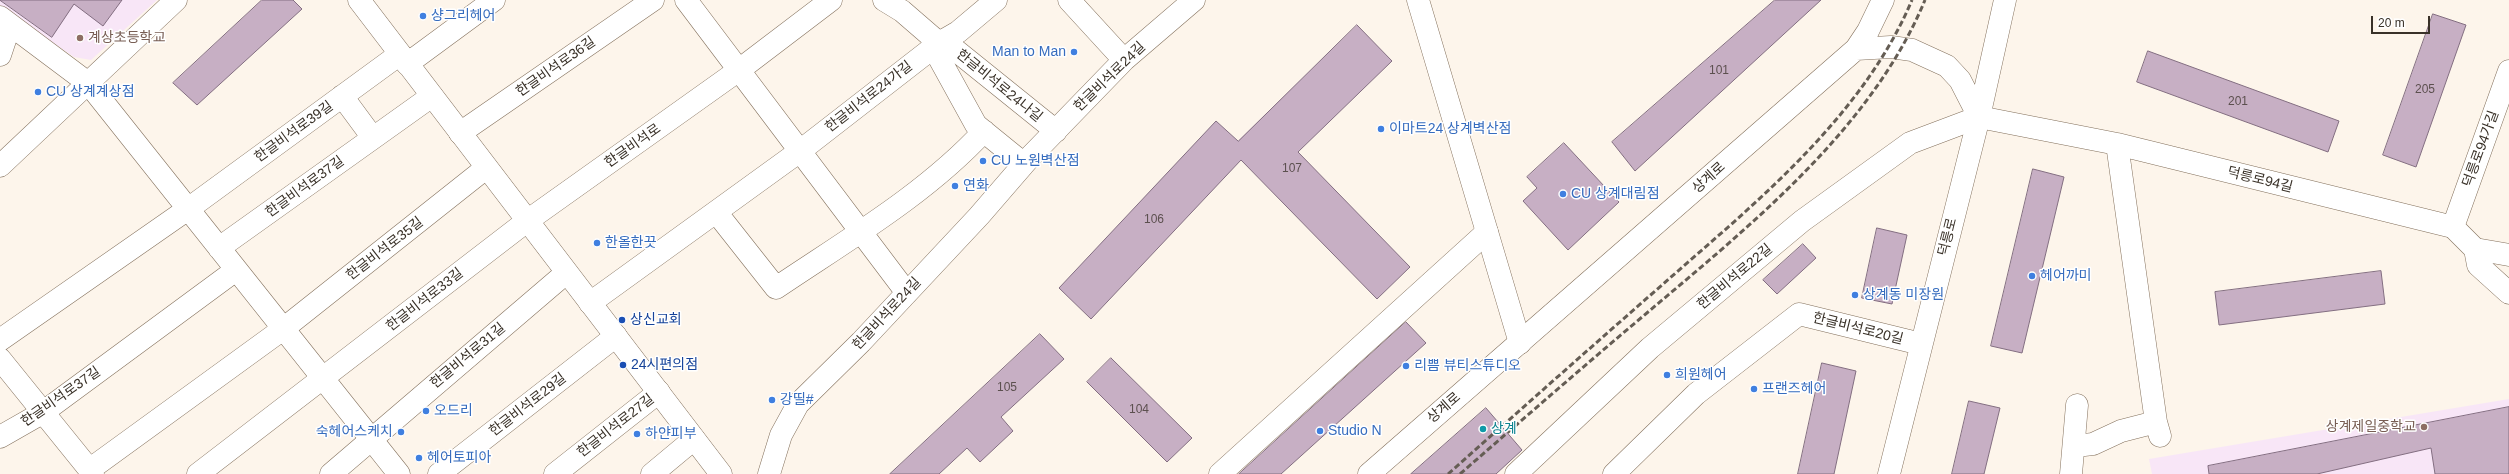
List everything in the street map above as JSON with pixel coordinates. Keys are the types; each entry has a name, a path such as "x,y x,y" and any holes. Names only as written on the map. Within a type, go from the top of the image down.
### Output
{"street":[{"path":"0,166 176,0"},
{"path":"359,0 526,221 721,474"},
{"path":"404,59 494,0"},
{"name":"한글비석로36길","path":"460,133 653,0"},
{"path":"686,0 907,293"},
{"path":"739,70 831,0"},
{"name":"한글비석로24나길","path":"884,0 902,11 938,43 1056,131"},
{"name":"한글비석로24나길","path":"938,43 958,32 996,0"},
{"path":"1069,0 1124,60"},
{"path":"1418,0 1520,343"},
{"name":"상계로","path":"1369,474 1856,49 1868,32 1883,0"},
{"name":"덕릉로","path":"1889,474 1979,117 2005,0"},
{"name":"한글비석로24길","path":"769,474 781,435 798,404 907,293 1024,164 1181,3"},
{"path":"0,55 5,21 88,83 370,440 399,474"},
{"path":"938,43 976,125 1024,164"},
{"name":"한글비석로24가길","path":"800,151 938,43"},
{"path":"1856,49 1891,47 1912,50 1947,66 1960,80 1979,117"},
{"name":"한글비석로39길","path":"0,340 188,209 342,96 404,59"},
{"name":"한글비석로","path":"526,221 739,70"},
{"name":"덕릉로94가길","path":"2453,227 2509,71"},
{"path":"342,96 373,138"},
{"name":"한글비석로37길","path":"219,248 432,96"},
{"name":"덕릉로94길","path":"1979,117 2118,144 2453,227"},
{"name":"한글비석로22길","path":"1516,474 1650,348 1802,221 1910,143 1979,117"},
{"path":"716,212 776,288 860,232 938,174 965,151 984,131"},
{"path":"2074,446 2093,444 2121,431 2158,429 2118,144"},
{"path":"590,303 800,151"},
{"name":"한글비석로35길","path":"91,472 283,329 486,168"},
{"name":"한글비석로33길","path":"198,474 323,380 526,221"},
{"path":"2453,227 2474,249 2478,265 2509,293"},
{"path":"1220,474 1487,232"},
{"path":"2474,249 2509,255"},
{"name":"한글비석로37길","path":"0,437 42,413 236,270"},
{"name":"한글비석로31길","path":"331,474 566,273"},
{"name":"한글비석로20길","path":"1614,474 1696,394 1799,314 1921,344"},
{"name":"한글비석로29길","path":"439,474 616,336"},
{"path":"0,358 42,413 91,472"},
{"name":"한글비석로27길","path":"555,474 659,392"},
{"path":"2071,474 2077,405"},
{"path":"652,474 694,439"}],"shaded area":[{"name":"계상초등학교","path":"0,0 157,0 91,60 74,57 0,5"},
{"name":"상계제일중학교","path":"2509,399 2509,474 2152,474 2149,459"}],"building":[{"path":"0,0 122,0 103,26 74,4 52,37"},
{"path":"262,0 293,0 302,9 197,105 173,83"},
{"path":"1775,0 1821,0 1635,171 1612,142"},
{"path":"2433,14 2466,25 2416,167 2383,155"},
{"path":"1357,25 1392,61 1298,152 1410,267 1377,299 1241,160 1091,319 1059,288 1216,121 1238,141"},
{"path":"2148,51 2339,121 2328,152 2137,82"},
{"path":"1564,143 1619,202 1568,250 1523,201 1537,188 1527,177"},
{"path":"2033,169 2064,177 2022,353 1991,346"},
{"path":"1877,228 1907,235 1892,304 1862,298"},
{"path":"1803,244 1816,258 1777,294 1763,280"},
{"path":"2381,271 2385,304 2219,325 2215,292"},
{"path":"1406,322 1426,343 1281,474 1239,474"},
{"path":"1040,334 1064,359 1001,417 1013,431 980,462 967,448 939,474 890,474"},
{"path":"1111,358 1192,438 1167,462 1087,382"},
{"path":"1822,363 1856,371 1834,474 1798,474"},
{"path":"1969,401 2000,408 1984,474 1952,474"},
{"name":"상계제일중학교","path":"2509,407 2509,474 2435,474 2431,448 2317,474 2209,474 2208,466"},
{"name":"상계","path":"1486,408 1522,450 1496,474 1411,474"}],"railway":[{"path":"1448,474 1769,190 1803,156 1865,83 1891,43 1912,0"},
{"path":"1460,474 1577,372 1728,244 1806,171 1841,132 1874,90 1902,47 1925,0"}],"place":[{"name":"샹그리헤어","path":"423,16"},
{"name":"계상초등학교","path":"80,38"},
{"name":"Man to Man","path":"1074,52"},
{"name":"CU 상계계상점","path":"38,92"},
{"name":"이마트24 상계벽산점","path":"1381,129"},
{"name":"CU 노원벽산점","path":"983,161"},
{"name":"연화","path":"955,186"},
{"name":"CU 상계대림점","path":"1563,194"},
{"name":"한올한끗","path":"597,243"},
{"name":"헤어까미","path":"2032,276"},
{"name":"상계동 미장원","path":"1855,295"},
{"name":"상신교회","path":"622,320"},
{"name":"24시편의점","path":"623,365"},
{"name":"리쁨 뷰티스튜디오","path":"1406,366"},
{"name":"희원헤어","path":"1667,375"},
{"name":"프랜즈헤어","path":"1754,389"},
{"name":"강띨#","path":"772,400"},
{"name":"오드리","path":"426,411"},
{"name":"상계제일중학교","path":"2424,427"},
{"name":"상계","path":"1483,429"},
{"name":"Studio N","path":"1320,431"},
{"name":"숙헤어스케치","path":"401,432"},
{"name":"하얀피부","path":"637,434"},
{"name":"헤어토피아","path":"419,458"}]}
